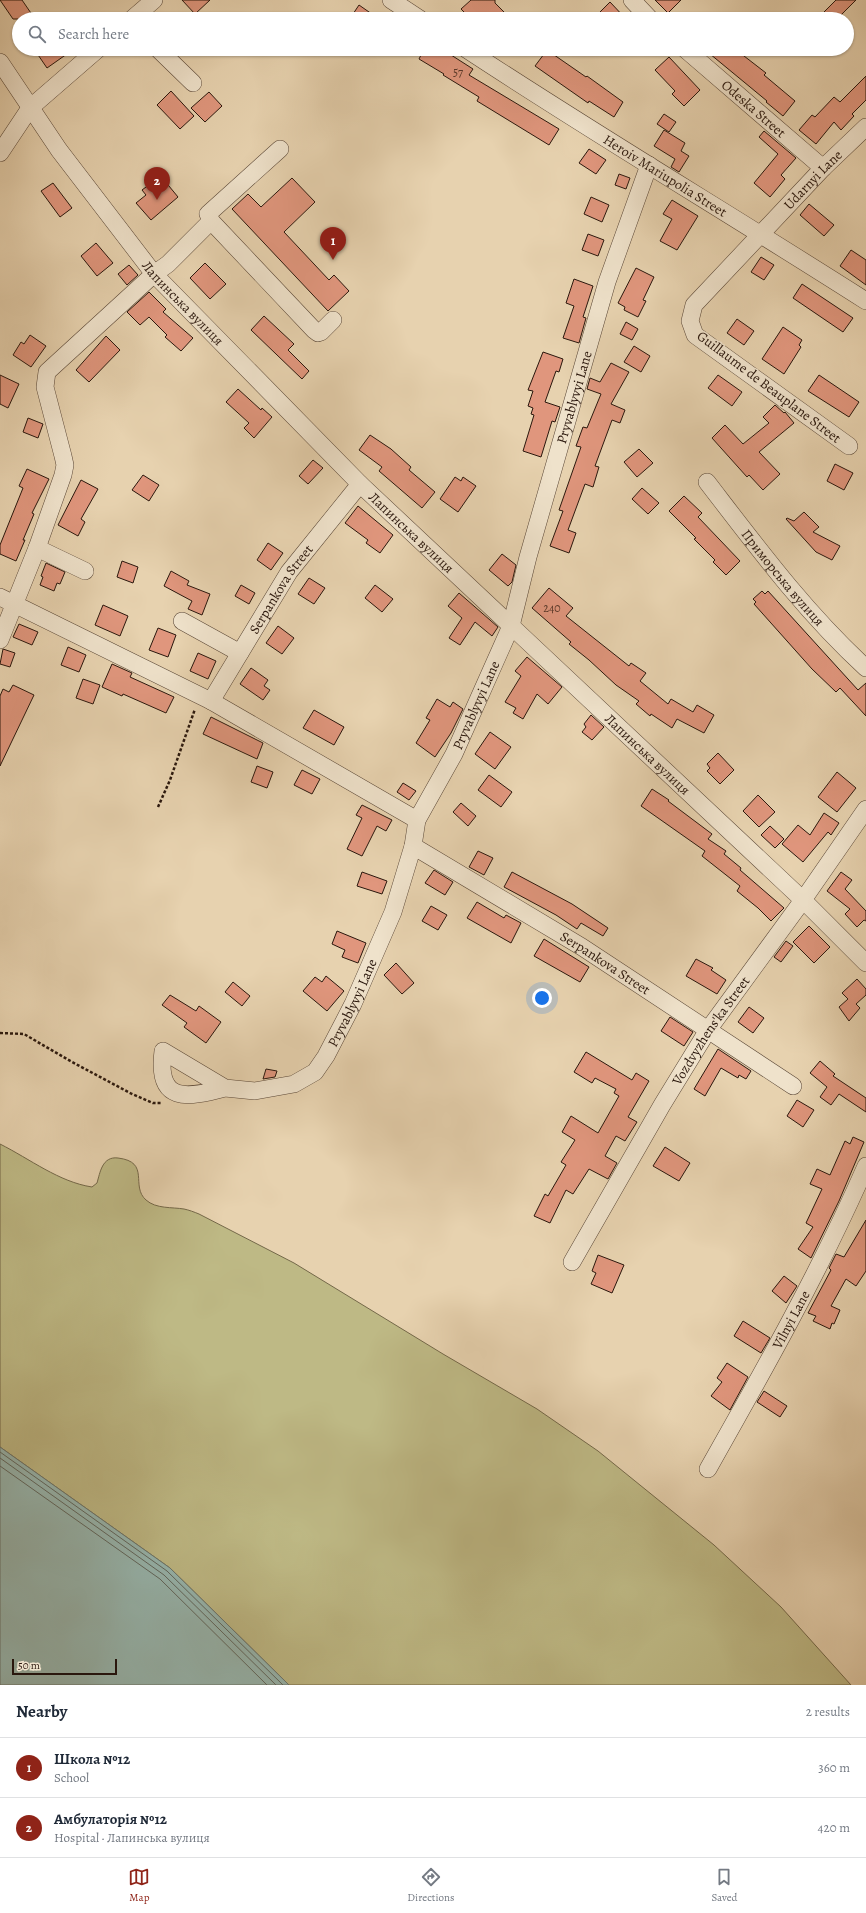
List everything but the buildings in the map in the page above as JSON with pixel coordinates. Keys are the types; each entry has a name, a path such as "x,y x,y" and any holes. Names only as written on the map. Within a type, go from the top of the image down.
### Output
{"street":[{"path":"140,12 154,0"},
{"path":"391,0 409,12"},
{"path":"632,0 643,12"},
{"path":"0,154 30,108 90,56"},
{"path":"165,56 192,83"},
{"name":"Heroiv Mariupolia Street","path":"477,56 559,110 760,234 866,302"},
{"name":"Odeska Street","path":"693,56 823,168"},
{"name":"Лапинська вулиця","path":"0,62 59,150 154,274 360,484 803,900 866,963"},
{"name":"Udarnyi Lane","path":"760,234 823,168 866,127"},
{"path":"280,149 208,214 211,221 314,330 318,333 322,332 333,320"},
{"name":"Pryvablyvyi Lane","path":"225,1088 163,1051 161,1072 167,1086 180,1095 192,1095 225,1088 255,1091 294,1084 315,1072 334,1041 379,947 393,912 413,846 417,820 454,754 511,626 528,558 607,282 649,165"},
{"path":"0,640 37,548 63,475 65,465 46,387 47,372 154,274 168,264 211,221"},
{"name":"Guillaume de Beauplane Street","path":"760,234 694,305 690,321 695,335 849,446"},
{"name":"Приморська вулиця","path":"707,482 796,595 824,628 866,668"},
{"name":"Serpankova Street","path":"205,698 240,653 289,572 360,484"},
{"path":"37,548 85,572"},
{"path":"0,597 205,698 417,820"},
{"path":"182,621 240,653"},
{"name":"Vozdvyzhens'ka Street","path":"572,1262 662,1105 708,1030 803,900 866,809"},
{"name":"Serpankova Street","path":"413,846 582,947 793,1086"},
{"name":"Vilnyi Lane","path":"708,1469 791,1320 837,1231 866,1166"}],"path":[{"path":"158,806 205,698"},
{"path":"0,1033 24,1034 132,1094 153,1103 165,1103"}],"shaded area":[{"path":"0,1144 56,1175 92,1187 97,1183 105,1162 113,1158 128,1160 134,1164 137,1169 142,1194 150,1203 159,1206 186,1209 199,1214 294,1263 443,1354 537,1409 598,1451 714,1545 781,1607 851,1685 289,1685 170,1568 0,1447"}],"water":[{"path":"0,1447 170,1568 289,1685 0,1685"}],"place":[{"name":"Амбулаторія №12","path":"157,200"},
{"name":"Школа №12","path":"333,260"}]}
